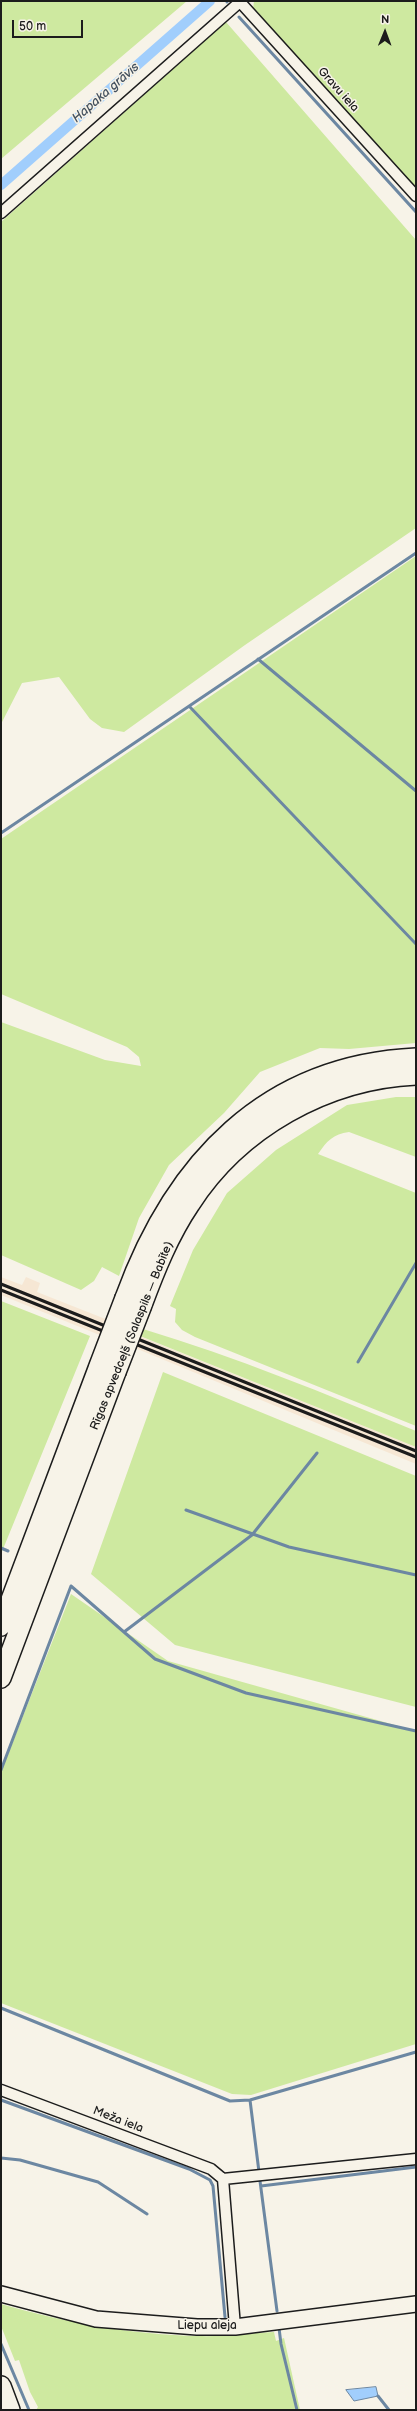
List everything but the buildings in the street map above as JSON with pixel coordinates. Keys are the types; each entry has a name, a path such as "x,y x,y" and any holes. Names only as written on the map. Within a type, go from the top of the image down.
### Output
{"highway":[{"name":"Rīgas apvedceļš (Salaspils — Babīte)","path":"1,1678 108,1369 133,1302 146,1245 173,1196 204,1157 243,1121 289,1091 328,1073 366,1062 416,1058"},
{"name":"Rīgas apvedceļš (Salaspils — Babīte)","path":"133,1302 162,1255 190,1204 223,1163 252,1137 291,1111 337,1089 371,1080 416,1075"},
{"name":"Rīgas apvedceļš (Salaspils — Babīte)","path":"1,1626 108,1369"},
{"path":"1,2386 10,2410"}],"street":[{"name":"Gravu iela","path":"241,1 416,196"},
{"path":"1,213 241,1"},
{"name":"Meža iela","path":"1,2090 211,2169 223,2179"},
{"path":"235,2327 223,2179 416,2159"},
{"name":"Liepu aleja","path":"1,2294 96,2319 159,2325 235,2327 416,2304"}],"shaded area":[{"path":"1,1277 22,1285 26,1277 40,1283 37,1292 108,1320 102,1336 1,1295"},
{"path":"139,1336 416,1447 416,1464 135,1348"}],"green space":[{"path":"1,1 187,1 1,159"},
{"path":"254,1 416,1 416,188 253,9"},
{"path":"226,22 416,240 416,528 245,645 124,732 102,728 90,719 59,677 22,683 1,724 1,222"},
{"path":"416,556 416,1043 349,1049 320,1048 260,1072 224,1113 169,1165 139,1218 119,1276 102,1267 94,1281 81,1290 1,1255 1,1022 105,1060 141,1066 139,1057 127,1047 1,994 1,839"},
{"path":"396,1097 416,1097 416,1157 349,1132 335,1136 324,1145 318,1154 416,1193 416,1426 195,1337 182,1330 175,1322 176,1309 170,1306 193,1250 227,1193 276,1150 347,1105"},
{"path":"1,1301 90,1336 1,1554"},
{"path":"143,1329 247,1364 416,1431 416,1447 140,1336"},
{"path":"163,1372 416,1476 416,1707 175,1645 91,1574"},
{"path":"71,1594 168,1661 416,1731 416,2044 251,2095 232,2094 1,2003 1,1772"},
{"path":"1,2304 74,2322 149,2333 207,2336 274,2332 276,2341 284,2338 300,2410 36,2410 38,2407 30,2392 19,2360 15,2361 1,2326"}],"water":[{"path":"376,2387 378,2396 354,2401 346,2390"}],"waterway":[{"name":"Hapaka grāvis","path":"1,185 210,1"},
{"path":"239,17 416,212"},
{"path":"1,833 416,553"},
{"path":"258,659 416,791"},
{"path":"189,706 416,944"},
{"path":"358,1362 416,1263"},
{"path":"124,1632 252,1535 317,1453"},
{"path":"186,1510 289,1547 416,1575"},
{"path":"1,1548 8,1551"},
{"path":"1,1770 71,1586 155,1659 246,1693 416,1731"},
{"path":"1,2008 230,2101 250,2100 416,2052"},
{"path":"1,2100 189,2169 210,2180 213,2186 225,2317"},
{"path":"250,2100 259,2172"},
{"path":"1,2158 20,2160 98,2182 147,2214"},
{"path":"261,2186 416,2167"},
{"path":"260,2181 277,2311"},
{"path":"279,2328 281,2344 297,2410"},
{"path":"1,2344 29,2410"},
{"path":"378,2396 389,2410"}],"railway":[{"path":"1,1284 416,1451"},
{"path":"1,1290 416,1457"}]}
